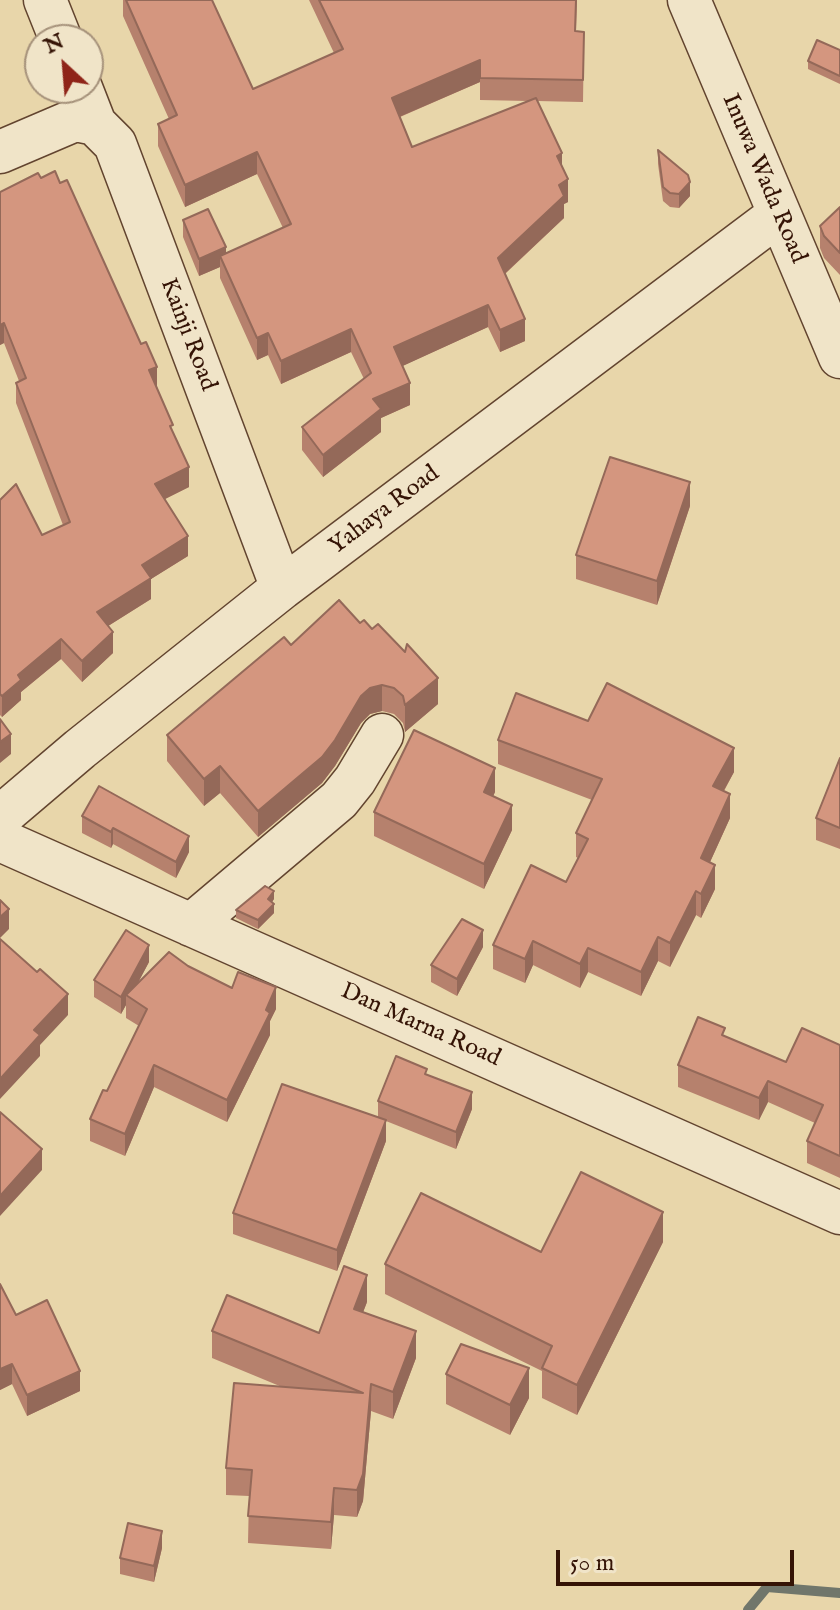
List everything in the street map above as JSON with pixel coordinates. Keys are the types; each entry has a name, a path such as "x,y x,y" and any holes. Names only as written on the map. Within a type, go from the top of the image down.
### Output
{"street":[{"path":"45,0 55,24"},
{"name":"Inuwa Wada Road","path":"689,0 840,357"},
{"path":"0,152 75,120 88,106"},
{"name":"Kainji Road","path":"88,106 115,144 282,588"},
{"name":"Yahaya Road","path":"0,817 282,588 778,215"},
{"path":"191,925 339,800 382,735"},
{"name":"Dan Marna Road","path":"0,840 840,1213"}],"building":[{"path":"126,0 212,0 253,89 343,49 319,0 576,0 575,31 584,32 583,80 480,78 480,60 392,98 412,147 536,98 562,153 557,156 568,179 559,185 564,196 498,258 525,319 500,330 488,305 394,347 410,383 373,399 381,409 323,455 302,427 371,373 351,329 281,361 268,333 257,338 220,256 291,224 257,152 185,185 158,124 177,115"},
{"path":"817,40 840,50 840,76 808,61"},
{"path":"658,150 688,175 690,182 679,194 670,193 663,187"},
{"path":"55,171 60,183 67,180 141,344 146,342 157,367 149,370 189,467 155,484 188,536 142,565 151,578 97,612 113,632 82,661 61,639 18,675 21,680 2,696 0,500 16,484 42,535 70,522 16,383 26,378 4,323 0,325 0,192 38,173 41,178"},
{"path":"840,207 840,253 824,236 820,226"},
{"path":"208,209 226,247 199,259 183,220"},
{"path":"610,457 690,482 657,581 576,555"},
{"path":"339,600 360,623 364,620 372,629 378,624 405,652 407,644 438,678 405,705 403,696 394,688 382,685 370,688 361,696 322,757 258,811 220,766 204,779 167,735 284,637 291,645"},
{"path":"607,683 734,748 713,786 730,794 701,858 715,865 701,894 696,891 670,943 658,937 641,972 588,948 580,964 533,941 525,959 493,945 531,865 566,882 588,839 576,833 602,779 498,740 516,693 588,721"},
{"path":"0,719 11,734 0,742"},
{"path":"414,730 495,768 484,792 512,805 484,864 374,812"},
{"path":"840,758 840,828 816,818"},
{"path":"99,786 189,836 176,862 113,828 111,832 82,816"},
{"path":"265,886 274,891 268,899 274,904 258,920 236,910"},
{"path":"0,900 9,909 0,917"},
{"path":"462,919 483,930 457,979 431,965"},
{"path":"126,930 149,945 121,997 94,980"},
{"path":"0,939 68,994 34,1030 40,1035 0,1079"},
{"path":"169,952 188,966 232,988 238,972 276,987 266,1010 270,1013 227,1100 154,1065 125,1134 90,1119 147,1009 126,995"},
{"path":"698,1017 725,1028 722,1035 786,1062 802,1028 840,1045 840,1156 807,1141 823,1105 768,1081 759,1098 678,1065"},
{"path":"396,1056 427,1069 425,1074 472,1092 456,1132 378,1101"},
{"path":"282,1084 386,1120 337,1250 233,1213"},
{"path":"0,1112 42,1149 0,1196"},
{"path":"581,1172 663,1212 577,1385 542,1368 552,1346 385,1264 421,1193 541,1252"},
{"path":"344,1266 367,1275 354,1309 416,1331 393,1392 371,1384 363,1474 357,1490 334,1488 331,1522 248,1516 252,1470 226,1468 234,1383 363,1393 212,1331 227,1295 319,1333"},
{"path":"0,1284 16,1315 47,1300 80,1371 27,1395 12,1364 0,1369"},
{"path":"461,1344 529,1368 510,1405 446,1374"},
{"path":"128,1523 162,1531 154,1566 120,1558"}],"waterway":[{"path":"748,1610 767,1587 840,1593"}]}
